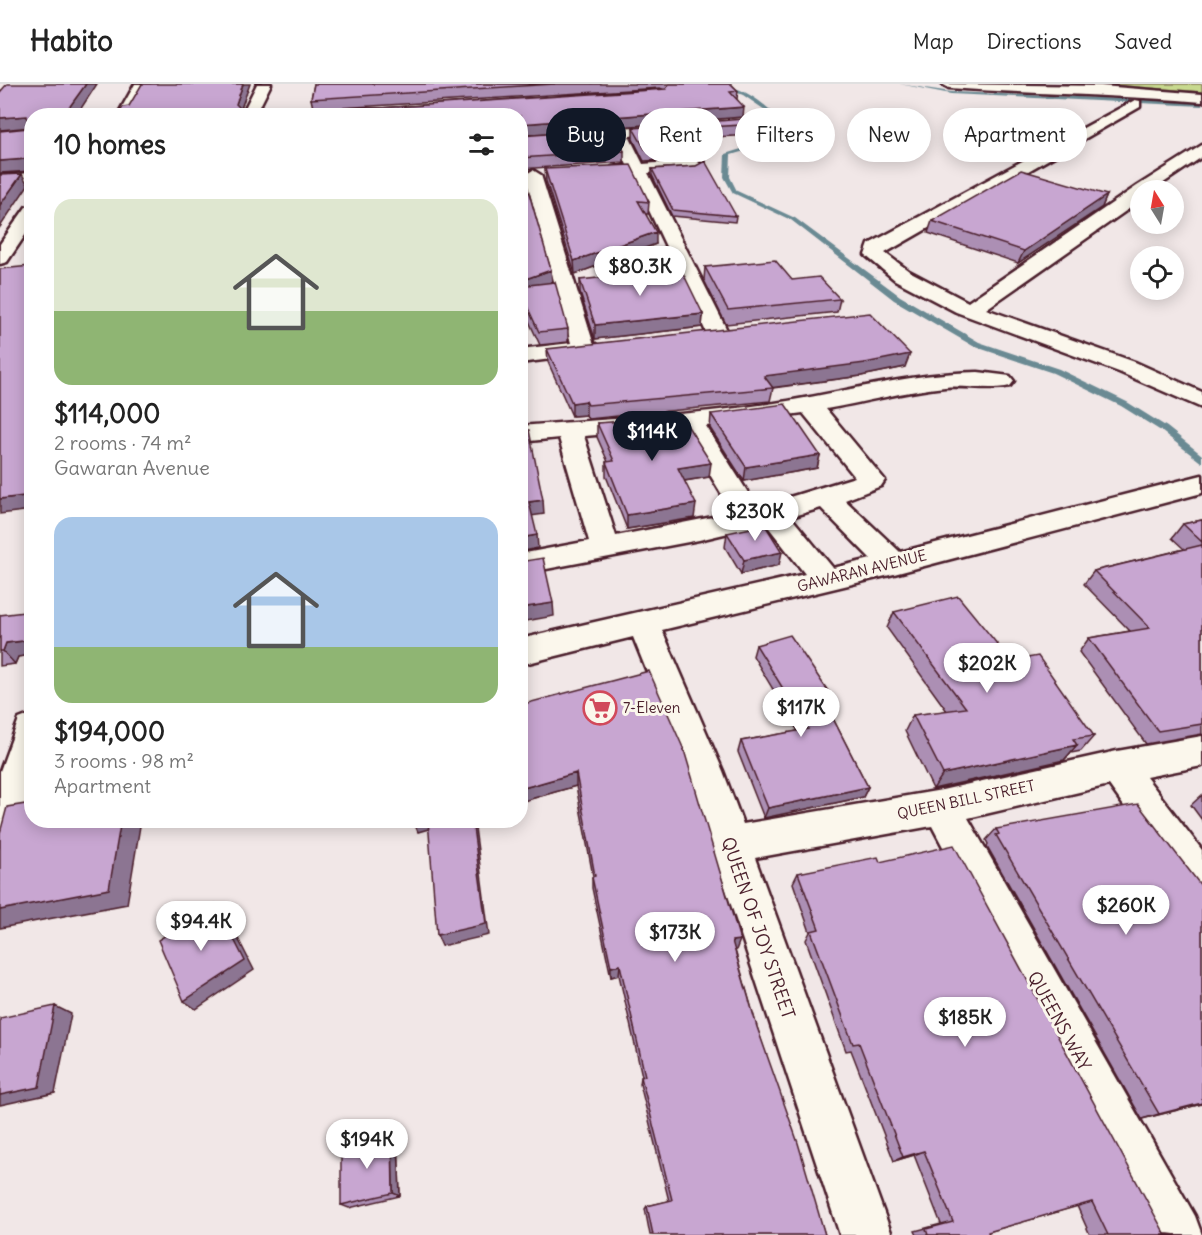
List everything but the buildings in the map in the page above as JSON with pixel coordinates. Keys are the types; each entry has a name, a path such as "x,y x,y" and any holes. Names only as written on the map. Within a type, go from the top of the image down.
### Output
{"street":[{"path":"128,108 142,84"},
{"path":"252,108 264,84"},
{"path":"949,84 1054,92 1101,90 1202,98"},
{"path":"1135,104 876,248 875,255 898,275 994,320 1127,367 1202,401"},
{"path":"528,139 546,138"},
{"path":"626,146 718,334"},
{"path":"1159,180 1202,150"},
{"path":"603,171 695,165"},
{"path":"533,175 584,349"},
{"path":"0,180 24,178"},
{"path":"971,309 1130,200"},
{"path":"0,258 24,223"},
{"path":"696,337 742,332"},
{"path":"528,355 606,346"},
{"path":"528,433 690,421 809,405 951,378 1002,381"},
{"path":"528,562 761,515 827,498 872,480 809,405"},
{"path":"690,421 761,515 826,580"},
{"path":"569,429 605,547"},
{"name":"GAWARAN AVENUE","path":"528,650 894,564 1202,484"},
{"path":"827,498 894,564"},
{"name":"QUEEN OF JOY STREET","path":"643,624 705,771 866,1235"},
{"path":"0,828 22,746"},
{"name":"QUEEN BILL STREET","path":"729,844 942,807 1118,767 1202,751"},
{"path":"1118,767 1202,882"},
{"name":"QUEENS WAY","path":"942,807 1176,1235"}],"green space":[{"path":"1009,84 1202,84 1202,92 1110,85 1058,88"}],"waterway":[{"path":"717,84 745,94 767,109 777,120 766,143 728,154 727,177 735,192 793,219 897,298 976,344 1056,371 1124,404 1164,429 1202,460"},
{"path":"901,84 951,93 1202,104"}],"place":[{"name":"7-Eleven","path":"600,708"}]}
